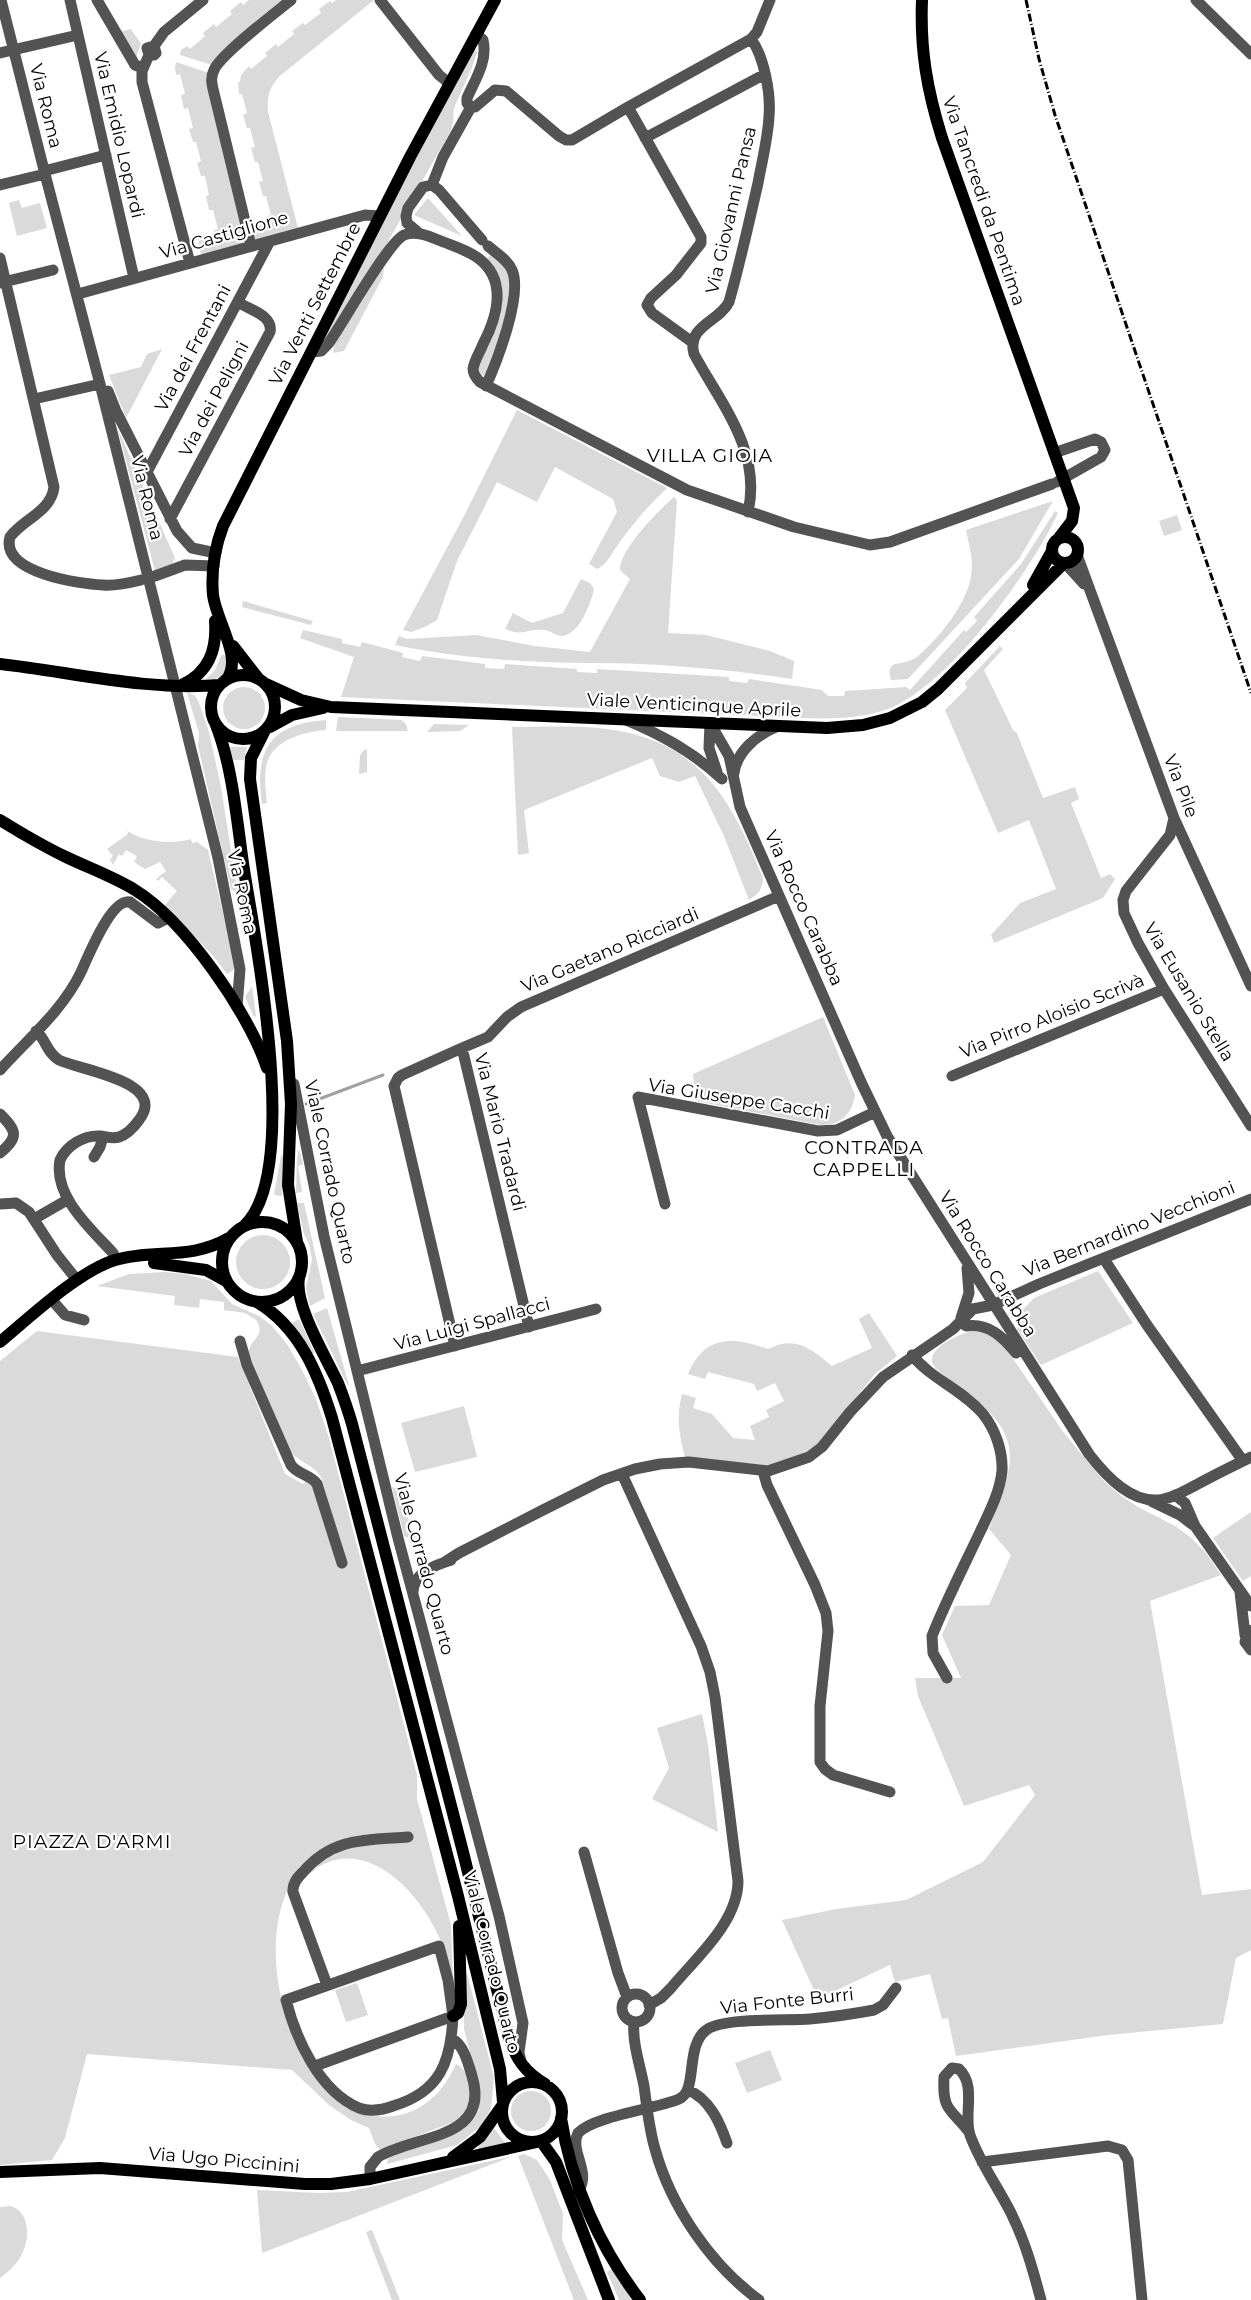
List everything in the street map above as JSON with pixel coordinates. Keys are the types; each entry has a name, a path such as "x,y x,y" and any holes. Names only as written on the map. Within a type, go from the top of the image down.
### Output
{"main road":[{"name":"Via Venti Settembre","path":"223,682 233,663 214,601 215,559 230,510 312,352 379,216 495,0"},
{"name":"Via Tancredi da Pentima","path":"922,0 923,57 930,97 942,138 1054,453 1057,482 1072,499 1080,519 1076,549"},
{"path":"1059,538 1066,537 1076,549 1072,560 1064,563 1057,560 1052,551 1053,543 1073,519 1072,499"},
{"name":"Viale Venticinque Aprile","path":"1014,612 1041,572 1052,551"},
{"name":"Viale Venticinque Aprile","path":"262,681 301,700 331,707 620,718 776,727 851,726 876,722 901,713 922,702 938,689 1064,563"},
{"path":"178,685 200,673 212,656 216,636 214,601"},
{"name":"Via Venti Settembre","path":"226,636 262,681"},
{"path":"0,664 123,681 178,685 223,682 240,674 262,681 273,693 276,703 275,714 266,730 250,739 239,739 229,736 216,725"},
{"path":"0,1342 77,1280 98,1267 116,1260 194,1252 216,1246 245,1225 256,1211 266,1184 272,1095 270,1048 263,987 232,791 211,712 211,702 223,682"},
{"name":"Viale Venticinque Aprile","path":"266,730 292,715 331,707"},
{"name":"Viale Corrado Quarto","path":"266,730 251,758 250,779 289,1065 291,1104 288,1185 290,1210 297,1242"},
{"path":"0,820 47,848 132,888 155,905 168,918 205,960 238,1007 259,1046 267,1069 272,1095"},
{"path":"52,1300 94,1277 120,1267 168,1263 199,1268 214,1273 226,1281 241,1297 257,1302 270,1302 282,1297 292,1289 299,1278 302,1258 297,1242 288,1231 272,1223 258,1222 245,1225"},
{"path":"226,1281 221,1260 229,1238"},
{"name":"Viale Corrado Quarto","path":"299,1278 299,1292 306,1316 338,1384 352,1424 515,2056 526,2070 545,2084"},
{"name":"Viale Corrado Quarto","path":"257,1302 274,1312 295,1337 314,1370 328,1406 404,1686 458,1896 500,2069 502,2104"},
{"path":"452,2016 459,2012 461,2004 458,1896"},
{"path":"609,2300 556,2162 548,2147 539,2141 520,2140 510,2133 502,2118 502,2104 512,2089 522,2083 534,2081 545,2084 558,2097 562,2107 561,2118 567,2156 579,2190 592,2220 640,2300"},
{"name":"Via Ugo Piccinini","path":"442,2162 475,2142 490,2125 502,2104"},
{"path":"539,2141 554,2132 561,2118"},
{"name":"Via Ugo Piccinini","path":"0,2172 100,2168 305,2184 331,2184 370,2179 539,2141"}],"street":[{"name":"Via Roma","path":"3,0 44,173 63,268 78,294 178,685 218,858 240,969 238,1007"},
{"name":"Via Emidio Lopardi","path":"70,0 134,278"},
{"path":"97,0 135,66 143,68"},
{"path":"190,263 142,82 143,68 151,51 164,32 203,0"},
{"path":"251,246 214,93 212,75 217,65 227,54 291,0"},
{"path":"380,0 439,75 449,84"},
{"path":"471,107 476,107 495,90 506,90 559,136 570,141 752,39 757,32 770,0"},
{"path":"1196,0 1251,54"},
{"path":"471,107 466,102 484,53 483,40 476,34"},
{"path":"0,53 78,35"},
{"name":"Via Giovanni Pansa","path":"692,342 696,332 719,315 730,299 767,137 770,109 765,74 757,48 752,39"},
{"path":"646,138 765,74"},
{"path":"432,185 471,107"},
{"path":"628,107 702,239 700,245 676,275 650,299 647,307 652,314 692,342 694,354 736,425 747,456 752,484 748,512"},
{"path":"0,185 106,155"},
{"path":"486,386 512,313 515,288 511,267 485,243 439,190 432,185 423,187 407,212 407,223 420,234 474,256 492,274 498,291 493,323 473,371 477,379 486,386 681,488 794,527 878,545 1057,482 1101,458 1105,451 1100,441 1093,439 1054,453"},
{"name":"Via Castiglione","path":"78,294 365,215 379,216"},
{"path":"312,352 318,352 326,346 396,242 405,235 420,234"},
{"name":"Via dei Frentani","path":"147,472 242,300 270,241"},
{"path":"474,256 486,254 485,243"},
{"path":"0,258 3,283 34,399 54,491 43,508 10,537 8,546 10,553 28,569 48,576 102,585 141,580"},
{"path":"3,283 63,268"},
{"name":"Via dei Peligni","path":"170,519 270,330 270,323 242,300"},
{"path":"34,399 100,381 104,382 116,411 182,539 188,557 180,566"},
{"path":"182,539 215,559"},
{"name":"Via Pile","path":"1076,549 1090,594 1174,818 1251,986"},
{"path":"156,576 180,566 215,559"},
{"name":"Via Pile","path":"1064,563 1090,594"},
{"name":"Via Rocco Carabba","path":"620,718 680,746 698,758 722,779"},
{"name":"Via Rocco Carabba","path":"710,723 726,750 740,807"},
{"name":"Via Rocco Carabba","path":"710,723 710,751 715,768 740,807 875,1112 914,1180 1093,1460 1119,1485 1140,1497 1184,1512 1251,1606"},
{"path":"734,777 736,764 744,751 761,736 776,727"},
{"name":"Via Eusanio Stella","path":"1174,818 1172,832 1130,884 1123,904 1127,922 1164,989 1251,1126"},
{"path":"1160,849 1167,844 1176,842 1183,845 1190,853"},
{"name":"Via Gaetano Ricciardi","path":"462,1048 488,1037 507,1017 521,1007 780,896"},
{"path":"0,1070 70,991 101,931 118,906 124,901 130,902 158,923 168,918"},
{"name":"Via Pirro Aloisio Scrivà","path":"952,1076 1164,989"},
{"path":"36,1031 48,1050 57,1058 119,1080 139,1094 146,1106 141,1118 124,1135 116,1138 89,1136 80,1140 62,1156 59,1168 67,1200 113,1253 116,1260"},
{"name":"Via Mario Tradardi","path":"455,1346 394,1086 402,1075 462,1048 529,1327"},
{"name":"Viale Corrado Quarto","path":"289,1065 324,1236 357,1371 404,1558 499,1916 523,2023 519,2057 526,2070"},
{"name":"Via Giuseppe Cacchi","path":"665,1204 638,1097 818,1131 837,1130 875,1112"},
{"path":"0,1114 9,1124 14,1136 12,1142 0,1153"},
{"path":"99,1156 103,1137"},
{"name":"Via Bernardino Vecchioni","path":"764,1472 778,1469 816,1453 878,1382 912,1355 959,1325 973,1309 993,1305 1251,1199"},
{"path":"34,1219 67,1200"},
{"path":"0,1204 9,1202 18,1204 34,1219 56,1255 77,1280"},
{"path":"1104,1259 1147,1326 1247,1459 1175,1495 1173,1506 1184,1512 1192,1487"},
{"path":"965,1262 969,1281 969,1293 966,1308 959,1325 983,1327 998,1334 1034,1370"},
{"path":"52,1300 66,1315 84,1320"},
{"name":"Via Luigi Spallacci","path":"357,1371 596,1310"},
{"path":"240,1341 247,1365 291,1465 297,1471 311,1477 317,1484 342,1563"},
{"path":"912,1355 922,1366 959,1392 982,1413 996,1436 1002,1464 1001,1479 991,1507 932,1636 933,1653 947,1678"},
{"path":"413,1592 415,1582 428,1569 603,1480 647,1466 683,1462 764,1472 767,1485 826,1613 828,1631 820,1706 820,1762 833,1775 890,1792"},
{"path":"622,1474 701,1646 710,1672 717,1710 737,1873 736,1900 721,1928 671,1988 661,1998 649,2005 646,2018 634,2022"},
{"name":"Via Rocco Carabba","path":"1140,1497 1160,1500 1175,1495"},
{"path":"404,1558 414,1566 428,1569"},
{"name":"Via Rocco Carabba","path":"1239,1588 1248,1631 1250,1652"},
{"path":"327,1985 293,1892 293,1885 315,1859 334,1848 376,1837 408,1837"},
{"path":"584,1852 618,1973 627,1998"},
{"path":"439,1946 447,1975 452,2016 452,2040 443,2070 430,2087 413,2099 381,2109 365,2110 350,2103 332,2088 315,2066 297,2036 286,2000 327,1985 439,1946"},
{"name":"Via Fonte Burri","path":"688,2090 694,2047 703,2032 711,2027 727,2022 810,2019 874,2010 883,2005 896,1988"},
{"path":"634,2022 623,2014 622,2005 627,1998 640,1995 649,2005"},
{"path":"315,2066 452,2016"},
{"path":"634,2022 635,2038 656,2155 682,2210 719,2262 733,2278 759,2300"},
{"path":"370,2179 370,2167 381,2155 455,2128 467,2120 472,2112 476,2099 473,2080 461,2048 452,2040"},
{"path":"969,2132 950,2112 946,2104 944,2077 952,2068 959,2069 966,2081 969,2132 982,2162 1019,2230 1031,2262 1041,2300"},
{"path":"579,2190 583,2177 576,2138 580,2131 648,2107 678,2100 688,2090 700,2097 710,2108 727,2143"},
{"path":"982,2162 1108,2146 1115,2146 1122,2150 1128,2160 1142,2300"}],"shaded area":[{"path":"249,0 285,0 212,65 180,55 181,50 187,46 190,49 205,36 203,33 214,24 216,27 232,14 230,11 241,2 243,5"},
{"path":"336,0 374,0 281,75 271,88 268,112 298,228 255,240 251,227 269,223 267,216 271,215 266,196 263,196 259,182 263,181 258,162 255,162 251,148 255,147 250,128 247,128 243,115 247,113 242,94 239,94 238,82 240,82 241,75 249,66 251,69 267,56 265,53 276,44 278,47 294,34 292,31 303,23 305,25 321,13 319,9 330,1 332,3"},
{"path":"131,29 141,44 136,58 120,32"},
{"path":"475,49 477,52 475,59 453,112 453,124 450,132 385,247 321,347 403,182"},
{"path":"176,62 209,73 247,243 201,255 198,241 216,237 214,230 218,229 213,210 209,210 206,196 209,195 205,176 201,176 197,163 201,161 196,142 193,142 189,129 193,128 188,108 184,109 181,95 185,94 180,74 176,75"},
{"path":"428,198 462,236 414,215"},
{"path":"19,200 22,208 40,203 47,228 17,236 9,203"},
{"path":"490,255 503,264 509,277 511,292 503,327 486,373 481,377 479,376 476,364 499,309 487,259"},
{"path":"384,267 383,277 344,351 333,353 334,344"},
{"path":"162,349 126,418 109,375 141,367 147,354"},
{"path":"517,410 667,488 637,520 606,562 597,569 589,564 617,512 613,499 555,467 537,502 497,482 457,561 437,620 411,632 403,630 463,518"},
{"path":"117,427 175,558 172,564 155,571"},
{"path":"674,497 677,501 668,633 706,635 770,651 794,661 792,679 667,665 493,659 419,650 395,645 399,636 407,639 476,635 535,646 590,652 630,579 620,570 621,562 626,552 641,531"},
{"path":"1053,501 1019,559 908,679 891,680 891,667 915,658 927,648 944,629 964,597 972,570 971,553 966,530"},
{"path":"1055,511 1058,513 1029,565 986,624 961,652 936,677 912,696 888,709 856,717 802,718 341,697 354,657 300,638 303,630 342,639 342,643 360,647 362,642 403,653 402,657 420,661 422,656 485,664 485,668 504,669 505,664 577,669 577,672 597,673 597,669 729,677 729,681 747,683 749,679 822,690 828,696 844,696 845,691 906,687 910,690 964,630 966,632 977,621 974,617 1021,564"},
{"path":"1177,515 1182,530 1164,536 1159,521"},
{"path":"581,579 590,583 594,589 579,624 568,634 560,636 546,630 517,632 505,629 513,613 532,623 563,613"},
{"path":"243,601 313,621 311,625 242,607"},
{"path":"1000,646 1003,649 984,670 1014,732 1016,731 1043,798 1075,787 1079,799 1071,803 1101,878 1110,874 1115,879 1103,898 994,943 991,935 1020,903 1056,889 1029,820 998,833 945,710 967,688 965,683"},
{"path":"222,654 228,658 224,675 215,679 206,679 215,670"},
{"path":"248,687 256,690 262,696 265,708 262,720 256,726 240,729 232,726 226,720 223,704 226,696 232,690"},
{"path":"187,693 194,695 198,700 209,732 221,787 237,889 235,892 231,889 198,746 199,733"},
{"path":"338,717 401,720 406,724 408,731 336,731"},
{"path":"326,720 326,730 298,735 274,750 266,767 267,803 262,804 261,769 264,755 270,743 279,734 291,727"},
{"path":"434,724 469,725 460,731 427,732"},
{"path":"512,727 607,729 639,736 666,746 689,761 708,778 724,799 738,823 763,878 759,891 749,900 724,836 695,776 679,782 660,776 652,758 524,810 529,853 518,855"},
{"path":"230,747 247,747 244,760 233,760"},
{"path":"365,749 367,750 367,772 359,774 360,755"},
{"path":"127,831 142,838 158,841 175,842 191,839 192,843 197,842 208,850 237,968 227,974 214,957 165,905 177,891 162,877 158,881 156,879 166,871 160,862 145,869 134,862 137,856 126,850 122,856 119,854 113,865 110,859 113,856 107,849 128,834"},
{"path":"252,986 256,1016 254,1017 245,997"},
{"path":"823,1017 855,1095 851,1108 844,1118 827,1125 820,1125 696,1101 693,1074"},
{"path":"299,1148 303,1164 298,1166 302,1192 296,1193 297,1158"},
{"path":"281,1155 283,1156 282,1196 274,1195"},
{"path":"297,1203 304,1203 325,1298 310,1306 306,1289 312,1259"},
{"path":"263,1235 273,1237 282,1243 288,1252 290,1262 288,1272 282,1281 273,1287 263,1289 253,1287 244,1281 238,1272 236,1262 238,1252 244,1243 253,1237"},
{"path":"1098,1271 1133,1323 1041,1365 1017,1329 1017,1316 1034,1298"},
{"path":"165,1272 185,1274 211,1281 232,1304 259,1316 271,1325 287,1344 316,1399 329,1438 417,1775 417,1799 451,1925 453,1977 451,1977 445,1952 431,1921 408,1890 393,1876 377,1866 360,1860 342,1859 324,1864 311,1872 300,1883 311,1871 322,1861 335,1853 361,1844 391,1841 407,1842 408,1834 387,1833 354,1836 324,1848 294,1878 278,1920 276,1968 286,2016 306,2061 333,2095 368,2114 407,2113 416,2110 437,2094 448,2080 456,2064 467,2075 472,2098 467,2111 456,2121 380,2150 375,2144 369,2128 351,2120 329,2105 292,2070 87,2054 65,2138 52,2160 0,2165 0,1361 37,1331 238,1357 285,1474 303,1484 306,1481 314,1489 338,1563 346,1561 321,1477 314,1469 289,1450 250,1364 249,1349 259,1332 256,1320 245,1313 224,1310 224,1302 200,1299 199,1308 174,1305 175,1296 97,1286 129,1274"},
{"path":"327,1308 349,1385 348,1386 313,1314"},
{"path":"869,1313 897,1356 875,1374 818,1444 808,1452 770,1467 685,1457 679,1426 682,1394 696,1398 693,1408 712,1414 733,1438 755,1440 750,1426 769,1417 766,1410 784,1401 775,1383 757,1391 754,1384 708,1372 705,1379 688,1374 702,1352 721,1342 743,1342 768,1349 787,1343 810,1349 832,1366 872,1348 859,1319"},
{"path":"299,1319 315,1353 312,1354 292,1323"},
{"path":"972,1331 982,1331 1003,1344 1064,1433 1104,1481 1138,1507 1175,1526 1190,1537 1206,1553 1221,1575 1150,1601 1202,1895 1251,1889 1251,1950 1236,1958 1223,2024 1108,2035 956,2056 948,2018 942,2019 930,1974 895,1982 890,1965 818,1999 782,1920 836,1909 906,1900 983,1862 1035,1795 1029,1785 964,1806 918,1696 915,1678 961,1678 942,1635 955,1606 989,1605 1011,1555 989,1529 1008,1472 1010,1457 1008,1442 1001,1427 989,1412 944,1376 932,1363 935,1351 940,1346 953,1338"},
{"path":"464,1406 477,1457 415,1472 401,1423"},
{"path":"392,1487 401,1489 412,1533 418,1537 410,1539 404,1536"},
{"path":"1251,1512 1251,1576 1243,1581 1213,1538"},
{"path":"702,1714 708,1744 718,1832 652,1799 669,1768 657,1728"},
{"path":"464,1973 467,1973 494,2078 491,2109 480,2127 457,2145 387,2164 388,2159 391,2157 463,2129 479,2110 480,2090 464,2029"},
{"path":"357,1983 368,2015 346,2022 335,1990"},
{"path":"770,2050 782,2080 747,2093 735,2063"},
{"path":"531,2091 545,2097 551,2111 545,2125 531,2131 517,2125 511,2111 517,2097"},
{"path":"494,2128 506,2144 479,2149 478,2147"},
{"path":"524,2154 537,2160 550,2180 563,2214 562,2240 588,2300 574,2300 518,2156"},
{"path":"513,2156 262,2253 257,2190 318,2193 347,2192"},
{"path":"10,2206 17,2209 25,2220 27,2227 26,2242 19,2259 0,2278 0,2207"},
{"path":"372,2230 400,2300 392,2300 366,2232"},
{"path":"611,2269 632,2300 619,2300 607,2272"}],"waterway":[{"path":"306,1104 383,1075"}],"railway":[{"path":"1026,0 1039,59 1055,115 1251,693"}],"district":[{"name":"VILLA GIOIA","path":"710,455"},
{"name":"CONTRADA CAPPELLI","path":"864,1158"},
{"name":"PIAZZA D'ARMI","path":"92,1841"}]}
